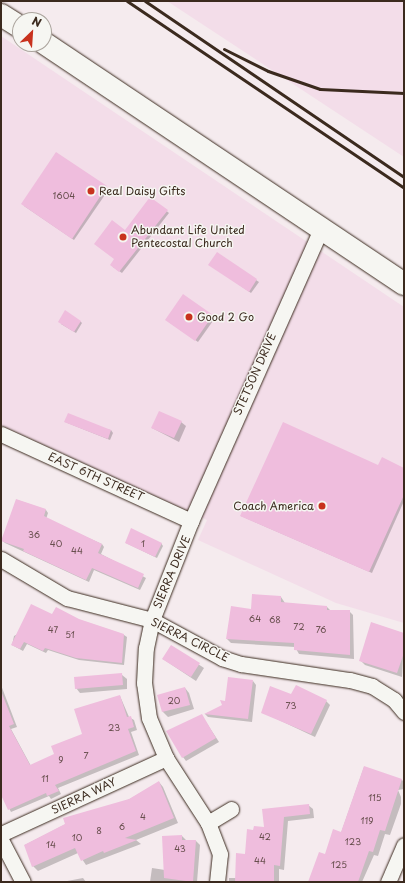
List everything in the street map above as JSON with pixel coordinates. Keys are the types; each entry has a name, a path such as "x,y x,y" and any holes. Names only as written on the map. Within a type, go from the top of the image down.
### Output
{"main road":[{"path":"1,15 12,22"},
{"path":"52,48 404,284"}],"street":[{"name":"STETSON DRIVE","path":"191,521 321,229"},
{"name":"EAST 6TH STREET","path":"1,434 191,521"},
{"name":"SIERRA DRIVE","path":"191,521 152,620 146,648 144,683 149,718 166,758 208,823 220,854 217,882"},
{"name":"SIERRA CIRCLE","path":"1,559 67,598 152,620 222,658 241,664 350,680 372,686 394,700 404,712"},
{"name":"SIERRA WAY","path":"1,834 166,758"},
{"path":"208,823 231,809"},
{"path":"1,840 23,882"},
{"path":"388,882 404,845"}],"shaded area":[{"path":"167,1 404,1 404,157"},
{"path":"1,36 12,43 12,52 25,52 404,307 404,623 336,603 198,540 207,520 1,425"}],"building":[{"path":"56,152 107,186 72,239 21,204"},
{"name":"Abundant Life United Pentecostal Church","path":"150,197 168,210 119,272 110,265 114,259 94,244 112,220 125,230"},
{"path":"217,252 257,279 249,292 208,265"},
{"name":"Good 2 Go","path":"183,294 213,315 195,341 165,320"},
{"path":"65,310 81,321 74,332 58,322"},
{"path":"159,411 182,421 174,438 151,428"},
{"path":"68,413 111,430 108,439 64,422"},
{"name":"Coach America","path":"283,422 378,465 382,457 404,468 404,495 369,572 240,516"},
{"path":"16,499 46,509 44,516 102,544 98,553 144,574 138,588 92,568 86,580 23,551 24,549 1,541"},
{"path":"131,528 162,543 155,557 125,543"},
{"path":"252,594 281,596 281,602 327,606 327,610 350,610 350,655 294,650 294,643 226,639 231,606 251,609"},
{"path":"31,604 52,614 56,607 79,619 124,634 122,663 76,658 45,648 43,651 24,642 20,649 11,645"},
{"path":"371,622 404,633 404,653 397,673 359,661"},
{"path":"171,645 200,663 191,677 162,659"},
{"path":"122,673 123,685 75,689 74,677"},
{"path":"228,677 253,680 248,719 204,714 222,705 220,700 225,701"},
{"path":"296,685 327,700 311,734 261,713 270,686 291,694"},
{"path":"185,687 190,705 162,712 157,695"},
{"path":"1,691 14,724 9,726 30,765 54,754 51,746 82,734 74,709 120,695 127,717 131,716 134,727 128,729 136,751 55,785 59,791 47,796 46,793 8,810 1,795"},
{"path":"202,714 216,738 182,758 166,731"},
{"path":"364,766 402,779 385,831 380,830 373,852 369,851 358,882 308,882 319,852 325,854 333,829 341,832"},
{"path":"159,781 174,818 125,838 137,840 104,853 103,851 81,861 75,848 32,867 24,845 65,824 63,818 129,799"},
{"path":"309,804 310,814 284,817 280,866 274,865 274,882 235,882 236,853 245,854 247,829 253,830 254,826 264,827 262,809"},
{"path":"182,835 182,840 196,840 193,882 164,878 162,836"}],"railway":[{"path":"127,1 404,188"},
{"path":"145,1 404,177"},
{"path":"224,49 268,71 320,89 404,93"}],"place":[{"name":"Real Daisy Gifts","path":"91,191"},
{"name":"Abundant Life United Pentecostal Church","path":"123,237"},
{"name":"Good 2 Go","path":"189,317"},
{"name":"Coach America","path":"322,506"}]}
